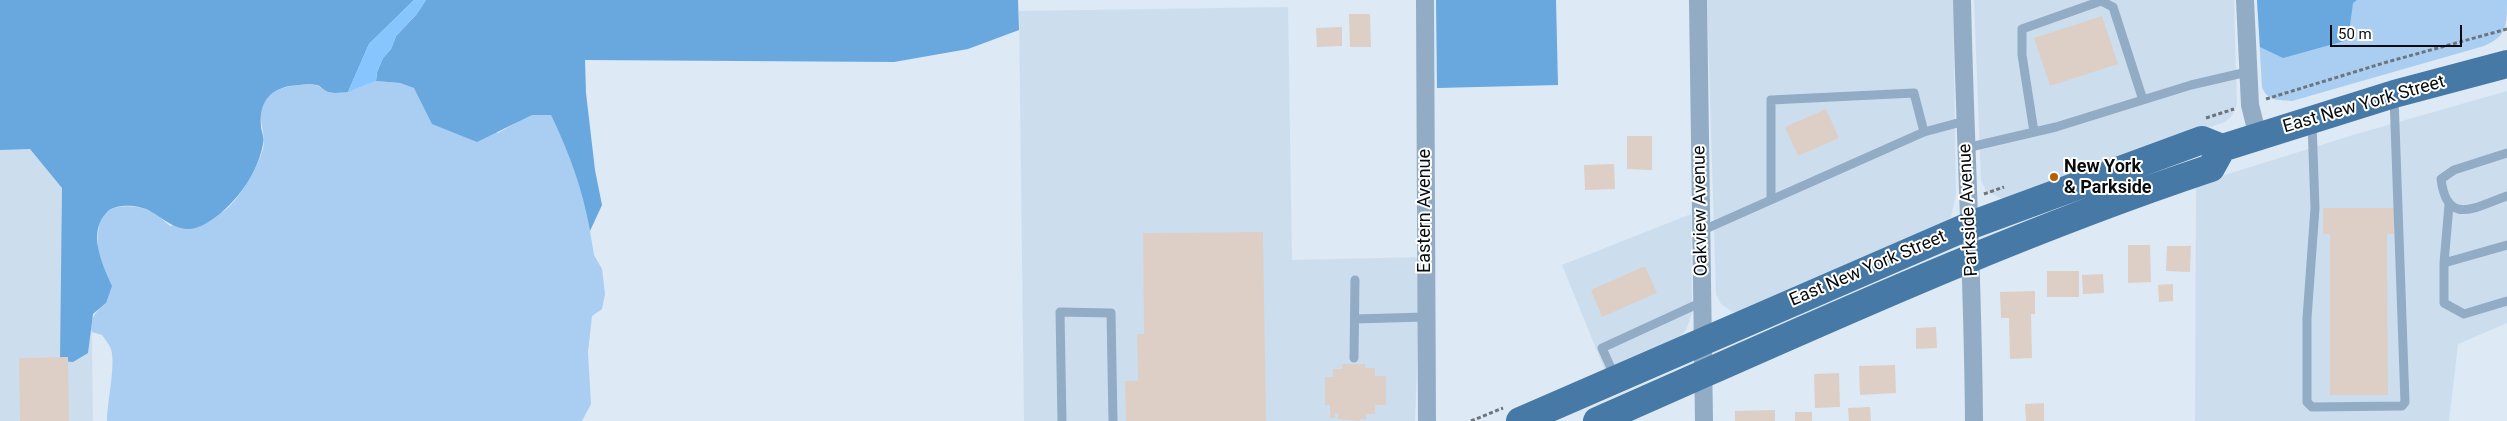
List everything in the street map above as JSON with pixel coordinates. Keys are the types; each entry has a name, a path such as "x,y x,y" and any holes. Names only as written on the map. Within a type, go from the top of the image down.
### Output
{"main road":[{"name":"East New York Street","path":"1520,421 1971,225 2202,140 2222,148 2394,94 2507,64"},
{"name":"East New York Street","path":"1597,421 1972,257 2123,199 2212,168 2222,148"}],"street":[{"name":"Eastern Avenue","path":"1425,0 1425,317 1427,421"},
{"name":"Oakview Avenue","path":"1698,0 1704,421"},
{"name":"Parkside Avenue","path":"1962,0 1966,148 1972,257 1974,421"},
{"path":"2245,0 2250,104 2258,137"}],"lane":[{"path":"2034,132 2022,55 2022,29 2101,1 2113,7 2143,100"},
{"path":"1966,148 2034,132 2247,72"},
{"path":"1772,198 1771,100 1914,93 1924,132"},
{"path":"2312,119 2315,208 2307,318 2307,402 2312,406 2402,406 2405,402 2394,94"},
{"path":"1701,232 1772,198 1924,132 1965,121"},
{"path":"2507,153 2454,170 2441,179 2443,192 2449,205 2444,263 2444,303 2464,314 2507,301"},
{"path":"2449,205 2457,210 2471,208 2507,196"},
{"path":"2444,263 2507,244"},
{"path":"1354,358 1355,280"},
{"path":"1616,379 1602,348 1702,302"},
{"path":"1062,421 1060,312 1111,313 1113,421"},
{"path":"1355,319 1425,317"}],"path":[{"path":"2270,98 2387,62 2507,29"}],"shaded area":[{"path":"0,0 414,0 369,44 348,92 331,93 317,85 307,84 282,88 266,99 261,118 263,142 255,168 234,200 205,224 197,228 182,228 140,207 122,206 107,212 101,220 97,238 104,268 112,286 106,303 93,314 88,353 73,362 60,361 62,188 30,149 0,150"},
{"path":"414,0 426,0 416,15 396,36 391,49 383,58 377,72 376,81 348,92 369,44"},
{"path":"426,0 1018,0 1019,30 968,49 894,62 585,60 586,93 595,170 602,205 590,231 575,172 551,115 532,115 477,142 432,124 414,88 400,83 376,81 377,72 383,58 391,49 396,36 416,15"},
{"path":"1436,0 1556,0 1558,85 1437,88"},
{"path":"1707,0 1953,0 1956,195 1951,217 1936,229 1747,310 1733,312 1721,304 1716,294"},
{"path":"1974,0 2234,0 2237,105 2232,116 2225,122 2008,199 2000,198 1986,191 1981,180"},
{"path":"2257,0 2507,0 2507,17 2501,34 2484,46 2287,101 2270,97 2264,92 2262,87"},
{"path":"2257,0 2357,0 2353,3 2348,40 2283,58 2260,47"},
{"path":"1288,7 1292,260 1421,257 1415,421 1024,421 1019,11"},
{"path":"376,81 400,83 414,88 498,133 532,114 551,115 569,152 586,207 594,255 602,269 605,294 602,309 592,316 588,352 591,404 582,421 107,421 112,374 111,349 102,335 92,332 91,327 92,319 106,303 98,244 99,225 102,218 112,209 127,206 151,211 170,226 203,219 222,212 228,208 242,191 260,159 264,142 261,106 268,95 291,86 305,85 316,85 327,91 341,93"},
{"path":"2507,91 2507,323 2458,344 2449,421 2195,421 2196,184 2353,135"},
{"path":"0,126 81,161 91,274 93,421 0,421"},
{"path":"1691,214 1692,313 1686,330 1678,340 1606,373 1562,265"}],"building":[{"path":"1349,14 1370,14 1371,47 1350,47"},
{"path":"2102,16 2118,64 2050,86 2034,38"},
{"path":"1342,27 1342,46 1317,47 1316,28"},
{"path":"1826,109 1839,138 1798,156 1785,127"},
{"path":"1627,136 1652,136 1652,170 1627,169"},
{"path":"1614,164 1615,189 1585,190 1584,165"},
{"path":"2323,208 2394,208 2394,234 2387,234 2388,395 2330,395 2330,234 2323,234"},
{"path":"1263,232 1266,421 1126,421 1125,381 1138,381 1137,334 1144,334 1143,233"},
{"path":"2128,245 2150,245 2151,282 2128,283"},
{"path":"2167,246 2191,246 2190,272 2166,271"},
{"path":"1645,266 1657,293 1602,317 1591,290"},
{"path":"2047,271 2079,271 2079,297 2047,297"},
{"path":"2103,274 2104,293 2083,294 2082,275"},
{"path":"2173,284 2173,301 2159,302 2158,285"},
{"path":"2035,291 2035,314 2031,314 2032,358 2010,359 2009,318 2001,318 2000,292"},
{"path":"1936,327 1937,348 1916,349 1916,328"},
{"path":"68,357 69,421 20,421 19,358"},
{"path":"1342,364 1365,364 1365,368 1375,368 1375,376 1386,376 1386,405 1375,405 1375,414 1366,414 1366,419 1360,419 1360,421 1338,419 1338,414 1335,414 1335,418 1330,418 1330,405 1325,405 1325,377 1333,377 1333,369 1342,369"},
{"path":"1895,365 1896,393 1860,395 1859,366"},
{"path":"1839,373 1840,407 1815,408 1814,374"},
{"path":"2044,403 2044,421 2026,421 2025,404"},
{"path":"1870,407 1871,421 1849,421 1848,408"},
{"path":"1775,410 1775,421 1735,421 1735,411"},
{"path":"1795,412 1812,412 1812,421 1795,421"}],"place":[{"name":"New York & Parkside","path":"2054,177"}]}
